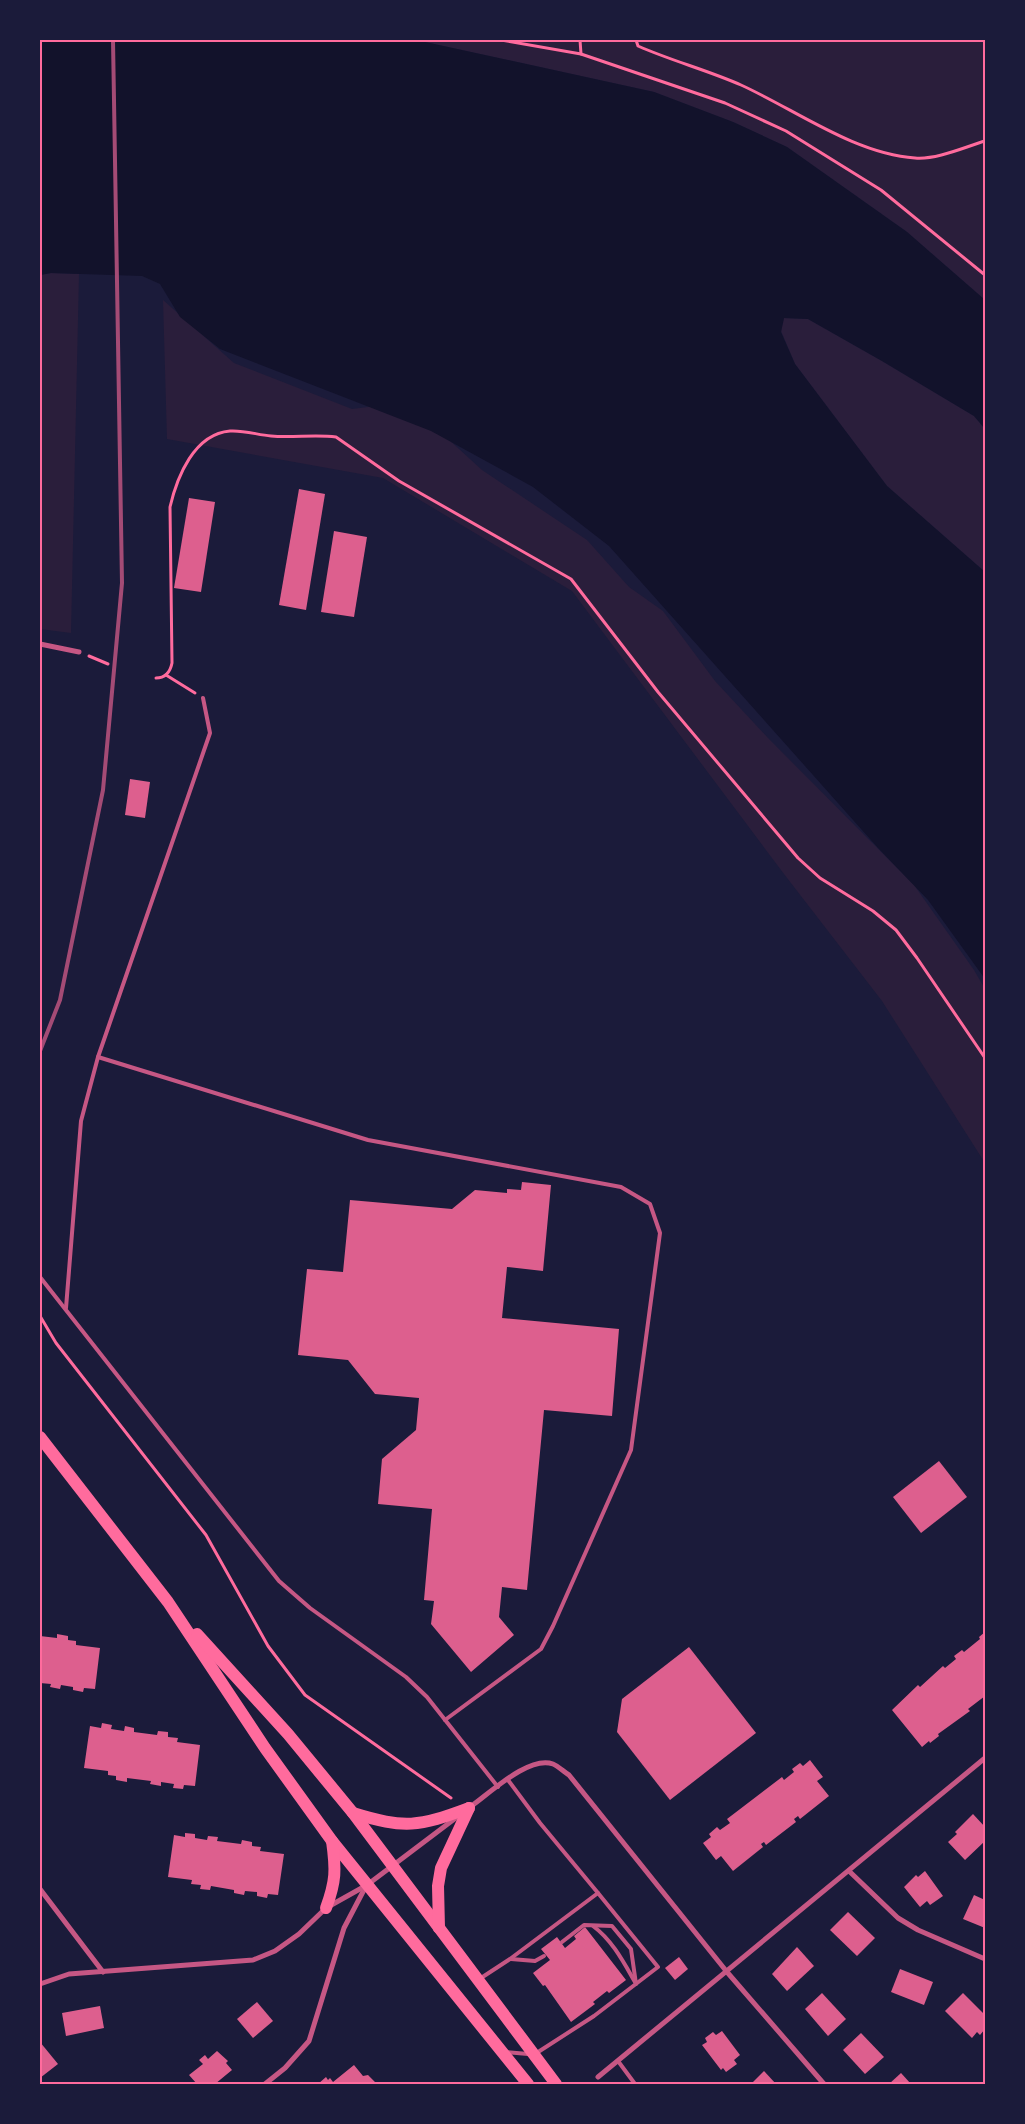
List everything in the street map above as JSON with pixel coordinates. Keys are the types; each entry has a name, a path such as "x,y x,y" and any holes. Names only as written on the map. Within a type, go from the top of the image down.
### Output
{"main road":[{"path":"40,1436 168,1602 265,1748 332,1842 528,2084"},
{"path":"168,1602 288,1734 354,1813 556,2084"},
{"path":"354,1813 385,1823 413,1825 437,1820 469,1808"},
{"path":"439,1928 438,1886 441,1868 469,1808"},
{"path":"326,1908 334,1886 336,1868 332,1842"}],"street":[{"path":"40,644 79,652"},
{"path":"598,2077 984,1760"},
{"path":"40,1984 69,1974 253,1960 275,1952 299,1934 326,1908 367,1885 392,1864 526,1767 539,1763 553,1764 569,1775 727,1972 824,2084"},
{"path":"849,1871 898,1918 918,1930 985,1959"},
{"path":"265,2084 285,2068 310,2041 344,1928 367,1885"},
{"path":"40,1889 104,1972"}],"lane":[{"path":"66,1308 80,1121 98,1056 210,733 203,698"},
{"path":"98,1056 368,1140 621,1187 650,1204 660,1233 631,1450 553,1626 541,1648 445,1720"},
{"path":"40,1277 278,1581 310,1608 406,1677 428,1697 498,1787"},
{"path":"501,2052 535,2054 594,2016 658,1967 540,1823 508,1780"},
{"path":"479,1980 510,1960 598,1893"},
{"path":"562,1942 584,1925 612,1926 631,1949 636,1984"},
{"path":"592,1926 601,1932 620,1956 636,1984"},
{"path":"510,1960 535,1961 544,1956"},
{"path":"618,2061 635,2084"}],"path":[{"path":"501,40 581,54 725,103 786,131 880,190 985,275"},
{"path":"580,40 581,54"},
{"path":"636,40 638,46 740,85 857,143 886,155 918,159 945,154 985,141"},
{"path":"156,678 166,675 172,664 170,507 174,491 191,456 202,443 212,436 229,431 272,436 326,435 336,437 399,481 571,579 658,692 798,858 820,878 873,912 896,930 985,1058"},
{"path":"79,652 108,664"},
{"path":"166,675 203,698"},
{"path":"40,1316 56,1343 206,1535 268,1646 305,1695 437,1789 469,1808"}],"shaded area":[{"path":"40,40 393,40 425,42 654,92 733,122 787,147 907,232 985,300 985,429 974,416 808,319 784,318 781,332 795,364 887,486 985,572 985,979 928,900 878,848 609,546 533,487 431,431 220,349 180,317 160,284 142,276 51,273 40,275"},
{"path":"393,40 985,40 985,300 907,232 787,147 733,122 654,92 425,42"},
{"path":"51,273 79,274 71,633 40,629 40,275"},
{"path":"163,300 234,363 352,409 400,403 447,438 482,470 587,540 629,587 663,611 715,681 768,738 914,885 974,970 985,989 985,1163 882,1001 784,874 572,591 383,478 167,439"},
{"path":"784,318 808,319 974,416 985,429 985,572 887,486 795,364 781,331"}],"building":[{"path":"299,489 325,494 306,610 279,605"},
{"path":"189,498 215,502 201,592 174,588"},
{"path":"334,531 367,537 354,617 321,612"},
{"path":"130,779 150,782 145,818 125,815"},
{"path":"522,1182 551,1185 543,1271 507,1267 502,1318 619,1329 612,1416 544,1410 527,1590 502,1587 499,1617 514,1635 471,1672 431,1624 434,1601 424,1600 432,1509 378,1504 382,1459 416,1430 419,1398 375,1394 348,1360 298,1355 307,1269 343,1272 350,1200 452,1209 475,1190 507,1193 507,1189 521,1190"},
{"path":"939,1461 967,1497 921,1533 893,1497"},
{"path":"985,1632 985,1696 968,1709 970,1711 938,1734 939,1736 930,1743 929,1741 922,1747 892,1710 918,1685 920,1687 943,1666 945,1668 956,1659 954,1656 962,1650 964,1652 980,1639 979,1637"},
{"path":"57,1634 68,1636 68,1640 76,1641 76,1645 100,1648 95,1689 84,1688 83,1692 73,1690 73,1687 61,1685 60,1689 50,1687 51,1684 40,1683 40,1636 57,1638"},
{"path":"689,1647 756,1733 670,1800 617,1732 622,1699"},
{"path":"102,1723 112,1725 111,1729 124,1731 125,1726 134,1728 134,1732 157,1735 158,1731 168,1732 168,1737 178,1738 177,1742 200,1745 195,1786 184,1785 183,1789 173,1788 174,1784 161,1782 161,1786 150,1784 151,1781 127,1778 127,1782 116,1780 116,1776 108,1775 108,1771 84,1768 90,1726 101,1728"},
{"path":"810,1760 823,1777 817,1781 829,1796 800,1819 798,1816 794,1819 796,1822 766,1845 764,1842 761,1844 763,1847 733,1871 721,1856 716,1860 703,1843 711,1837 709,1834 717,1827 720,1830 730,1823 727,1819 782,1777 784,1780 794,1772 792,1769 800,1763 803,1766"},
{"path":"973,1814 985,1827 985,1841 965,1860 948,1842"},
{"path":"185,1833 195,1834 195,1838 207,1840 208,1836 218,1837 217,1841 241,1844 242,1840 252,1842 252,1846 261,1847 260,1851 284,1854 278,1895 268,1894 267,1898 257,1896 257,1892 245,1891 244,1895 234,1893 234,1890 211,1886 210,1890 200,1889 201,1885 191,1884 192,1880 168,1877 174,1835 185,1837"},
{"path":"925,1871 943,1896 930,1905 927,1901 920,1907 904,1887 916,1875 918,1877"},
{"path":"974,1895 985,1900 985,1928 963,1919"},
{"path":"848,1912 875,1938 857,1956 830,1930"},
{"path":"585,1927 626,1980 609,1993 607,1991 593,2002 595,2004 571,2022 545,1985 543,1986 533,1973 550,1960 541,1949 557,1937 565,1948 576,1939 574,1936"},
{"path":"797,1947 814,1966 787,1991 772,1974"},
{"path":"679,1957 688,1969 675,1980 665,1968"},
{"path":"900,1969 933,1982 924,2005 891,1992"},
{"path":"822,1993 846,2019 828,2036 805,2009"},
{"path":"963,1993 985,2015 985,2024 983,2026 985,2029 980,2035 977,2032 972,2038 945,2011"},
{"path":"257,2002 273,2021 253,2038 237,2019"},
{"path":"100,2006 104,2028 66,2036 62,2013"},
{"path":"722,2031 740,2055 734,2060 737,2064 726,2072 723,2068 721,2070 702,2045 707,2042 705,2038 713,2032 716,2035"},
{"path":"861,2033 884,2057 865,2074 843,2050"},
{"path":"40,2042 58,2064 40,2078"},
{"path":"217,2051 228,2061 226,2063 232,2070 215,2084 197,2084 189,2075 203,2064 199,2060 205,2055 208,2059"},
{"path":"354,2065 363,2076 368,2075 377,2084 318,2084 326,2077 328,2080 330,2078 333,2082"},
{"path":"764,2071 776,2084 751,2084"},
{"path":"901,2073 911,2084 889,2084"}],"railway":[{"path":"40,1051 60,1000 103,790 122,583 113,40"}]}
